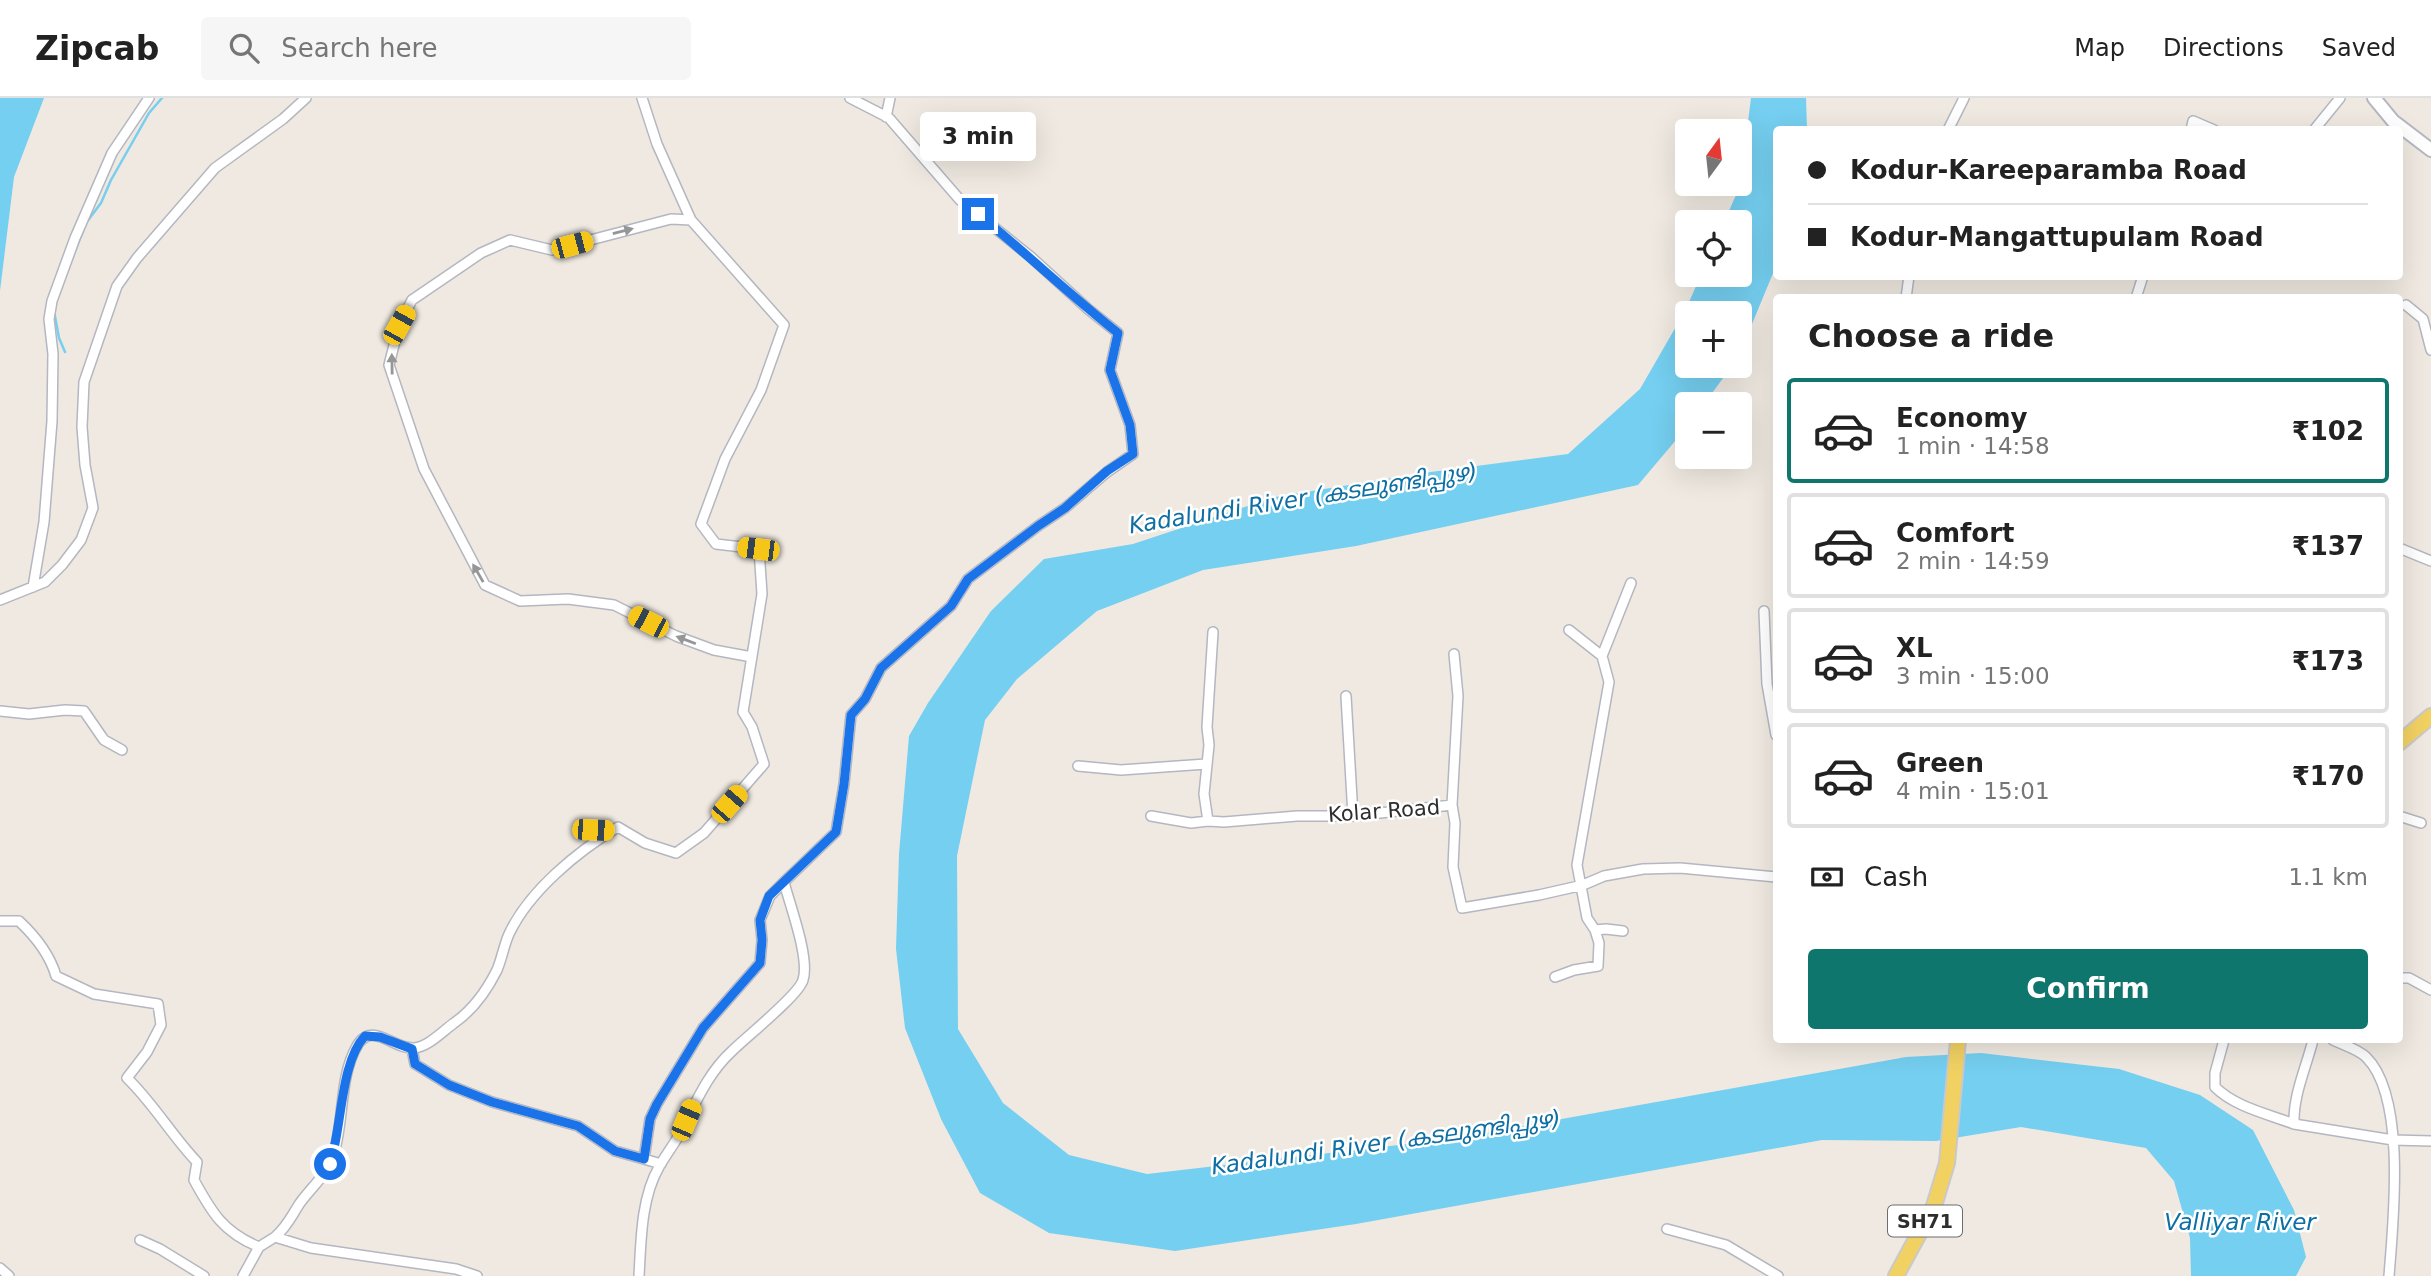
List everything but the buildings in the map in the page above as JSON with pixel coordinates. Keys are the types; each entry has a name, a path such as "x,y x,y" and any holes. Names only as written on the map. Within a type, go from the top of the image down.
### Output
{"main road":[{"path":"2403,740 2431,716"},
{"name":"SH71","path":"1896,1276 1934,1206 1947,1163 1958,1043"}],"street":[{"path":"33,587 44,522 52,421 53,354 49,319 52,301 75,238 112,153 149,98"},
{"path":"0,600 45,582 81,540 93,508 85,465 82,427 84,382 117,286 136,258 215,168 283,119 306,98"},
{"path":"618,827 645,843 676,853 704,833 764,764 752,727 743,712 762,594 758,549 716,544 701,524 725,459 761,390 784,326 691,220 657,144 642,98"},
{"path":"644,1159 650,1119 657,1104 703,1028 760,963 760,920 769,896 836,832 851,715 865,699 881,668 951,606 968,579 1065,508 1107,471 1133,454 1130,425 1110,370 1118,333 1031,257 960,200 886,117 850,98"},
{"path":"886,117 890,98"},
{"path":"1950,126 1964,98"},
{"path":"2317,126 2340,98"},
{"path":"2374,98 2400,126"},
{"path":"2192,126 2193,121 2205,126"},
{"path":"2403,129 2431,150"},
{"path":"691,220 671,219 552,250 510,240 481,253 412,300 399,325 389,365 424,469 485,585 520,601 568,599 614,605 676,636 714,650 752,657"},
{"path":"2406,305 2423,319 2431,350"},
{"path":"2403,550 2431,561"},
{"path":"1602,656 1631,583"},
{"path":"1764,611 1767,684 1773,719"},
{"path":"1555,977 1598,966 1599,943 1587,918 1577,865 1609,682 1602,656 1569,630"},
{"path":"1208,821 1204,794 1209,745 1207,727 1213,632"},
{"path":"1452,806 1458,696 1454,654"},
{"path":"1346,696 1353,816"},
{"path":"0,711 29,714 84,711 104,740 122,750"},
{"path":"1078,766 1121,770 1206,764"},
{"name":"Kolar Road","path":"1151,816 1191,823 1224,822 1297,816 1353,816 1452,806 1455,823 1453,867 1462,908 1583,886 1604,876 1643,869 1680,868 1773,877"},
{"path":"2403,817 2421,823"},
{"path":"593,830 611,831 618,827"},
{"path":"243,1276 259,1247 284,1230 301,1201 330,1164 347,1077 355,1048 361,1040 365,1036 373,1035 412,1049 423,1046 471,1011 497,970 509,933 533,897 588,844 618,827"},
{"path":"639,1276 642,1224 650,1194 662,1164 705,1084 730,1052 803,983 806,964 784,882"},
{"path":"0,921 19,922 33,934 53,965 56,976 94,995 158,1004 161,1025 147,1052 127,1078 144,1094 197,1162 194,1180 220,1224 259,1247"},
{"path":"1595,930 1623,931"},
{"path":"2403,978 2409,978 2431,990"},
{"path":"2223,1043 2215,1073 2215,1087 2223,1095 2245,1106 2294,1124 2393,1140 2431,1141"},
{"path":"2294,1124 2296,1094 2306,1070 2312,1043"},
{"path":"2339,1043 2366,1056 2381,1079 2393,1140 2396,1173 2389,1276"},
{"path":"412,1049 415,1064 449,1085 492,1102 578,1126 615,1151 662,1164"},
{"path":"1667,1228 1726,1245 1779,1276"},
{"path":"275,1237 311,1248 456,1269 477,1276"},
{"path":"141,1240 204,1276"},
{"path":"0,1268 9,1276"}],"water":[{"path":"0,98 44,98 14,177 0,291"},
{"name":"Valliyar River","path":"1751,98 1806,98 1807,126 1773,126 1773,273 1752,324 1752,301 1689,301 1696,287 1752,287 1752,210 1729,210 1736,196 1752,196 1752,119 1748,119"},
{"name":"Valliyar River","path":"1675,328 1675,378 1723,378 1713,392 1675,392 1675,441 1638,485 1356,546 1203,570 1097,611 1017,679 985,720 957,856 958,1029 1003,1103 1069,1155 1147,1174 1451,1139 1906,1057 1981,1053 2119,1069 2200,1095 2253,1130 2294,1210 2306,1257 2296,1276 2191,1276 2190,1238 2174,1181 2146,1148 2021,1127 1936,1141 1822,1140 1356,1224 1175,1251 1049,1233 980,1193 941,1119 905,1028 896,949 899,854 909,736 928,703 991,611 1044,559 1133,544 1275,497 1423,473 1568,454 1640,389"}],"waterway":[{"path":"63,282 86,223 101,203 149,113 162,98"},
{"path":"54,311 59,338 65,352"}],"route":[{"path":"330,1164 355,1048 365,1036 373,1035 412,1049 415,1064 449,1085 492,1102 578,1126 615,1151 644,1159 650,1119 657,1104 703,1028 760,963 760,920 769,896 836,832 851,715 865,699 881,668 951,606 968,579 1065,508 1107,471 1133,454 1130,425 1110,370 1118,333 978,214"}],"water label":[{"name":"Kadalundi River (കടലുണ്ടിപ്പുഴ)","path":"1303,498"},
{"name":"Kadalundi River (കടലുണ്ടിപ്പുഴ)","path":"1386,1142"}]}
